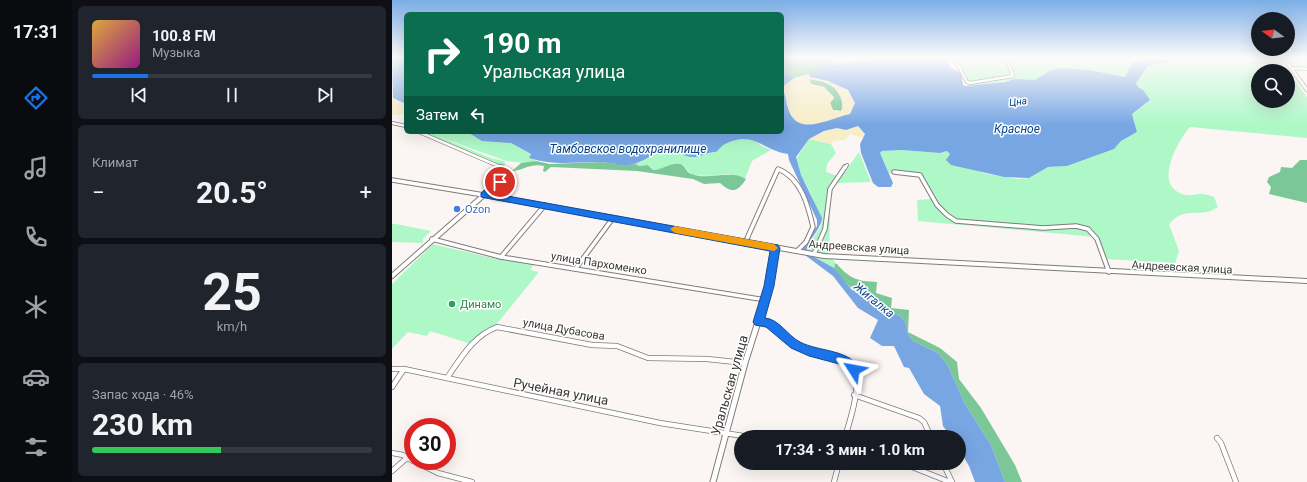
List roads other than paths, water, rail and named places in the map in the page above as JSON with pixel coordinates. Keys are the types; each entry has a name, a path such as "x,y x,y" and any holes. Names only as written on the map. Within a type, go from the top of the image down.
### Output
{"street":[{"path":"966,79 970,83 992,79"},
{"path":"1299,79 1307,90"},
{"path":"392,123 404,126"},
{"path":"392,128 397,124"},
{"path":"392,276 510,171 424,134"},
{"path":"812,254 824,229 830,189 847,165"},
{"path":"745,243 778,169 791,175 806,204 813,227 806,242 798,252"},
{"path":"894,172 920,175 934,200 947,216 961,222 984,222 1043,228 1069,226 1089,229 1095,234 1109,272"},
{"name":"Андреевская улица","path":"392,180 545,205 745,243 812,254 1109,272 1307,281"},
{"path":"501,257 545,205"},
{"path":"576,268 613,218"},
{"name":"улица Пархоменко","path":"432,239 501,257 576,268 765,300"},
{"name":"Уральская улица","path":"713,482 745,363 765,300 775,248"},
{"path":"758,322 768,322 795,345 848,362 857,377 846,430"},
{"name":"улица Дубасова","path":"447,378 474,342 487,331 497,327 592,345 617,346 644,357 745,363"},
{"name":"Ручейная улица","path":"392,369 404,369 532,397 602,410 660,424 734,434"},
{"path":"392,387 404,369"},
{"path":"854,395 919,418 924,422 928,430"},
{"path":"1217,438 1221,443 1236,482"},
{"path":"392,453 404,456"},
{"path":"392,471 404,460"},
{"path":"432,470 472,482"},
{"path":"834,482 837,470"},
{"path":"920,470 951,482"},
{"path":"946,470 951,482"}],"water":[{"path":"393,79 404,79 404,103 393,98"},
{"path":"784,79 792,79 784,86"},
{"name":"Красное","path":"821,79 962,79 963,85 965,86 1005,82 1013,79 1138,79 1136,83 1138,87 1143,90 1150,100 1132,114 1137,132 1121,141 1114,149 1067,166 1048,167 1029,178 1004,177 951,165 946,160 950,154 947,151 940,153 902,150 882,151 880,153 893,183 891,187 878,187 873,183 861,153 860,144 865,134 858,126 846,130 837,128 824,131 809,139 796,157 801,175 822,218 819,227 808,245 807,253 834,268 851,289 866,299 900,316 905,321 908,334 913,341 938,353 948,366 965,404 991,445 1005,482 975,482 966,461 966,430 946,430 943,426 940,406 924,394 909,368 904,367 894,346 882,346 870,338 878,320 858,308 833,276 801,252 817,226 817,220 789,160 788,154 771,149 757,142 743,139 725,144 716,152 694,157 665,148 642,161 630,165 599,162 556,163 529,158 531,154 511,143 482,141 470,134 784,134 784,92 789,112 795,120 802,124 820,123 850,114 855,103 848,90"}],"place":[{"name":"Ozon","path":"457,209"},
{"name":"Динамо","path":"452,304"}],"water label":[{"name":"Цна","path":"1018,101"},
{"name":"Тамбовское водохранилище","path":"628,149"},
{"name":"Жигалка","path":"874,300"}]}
